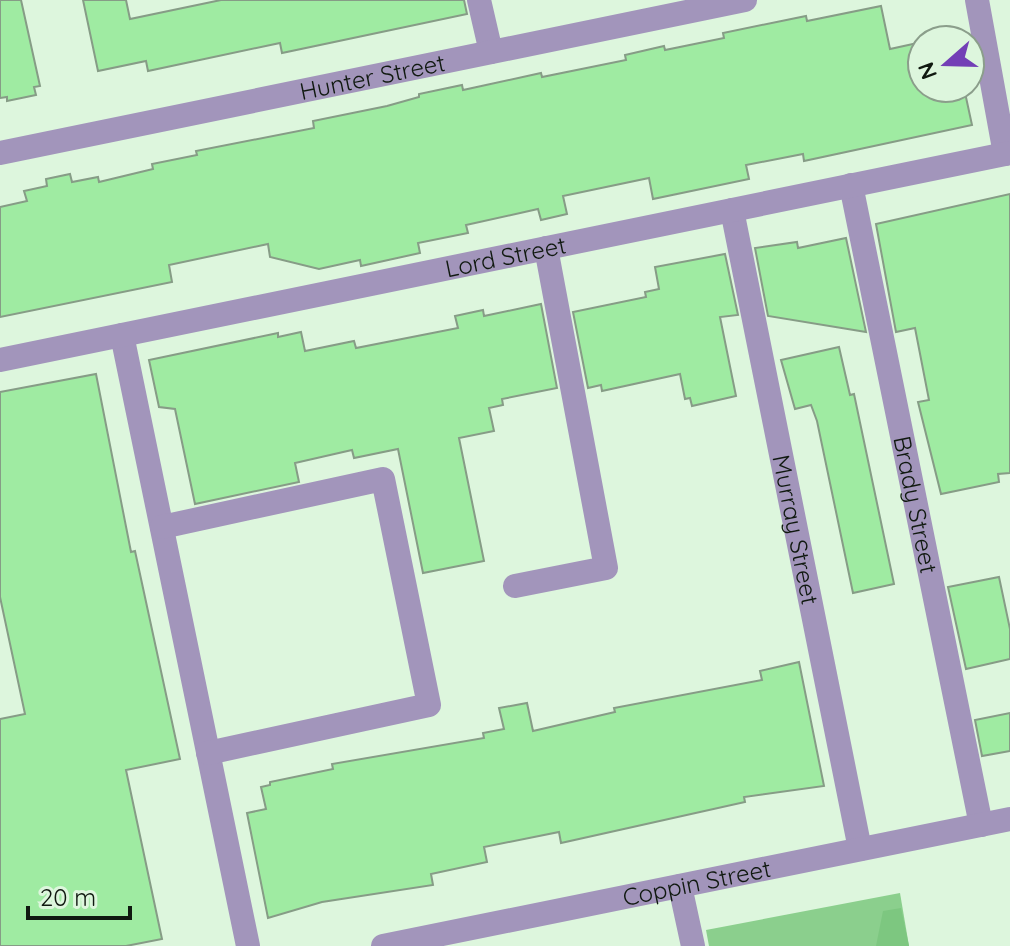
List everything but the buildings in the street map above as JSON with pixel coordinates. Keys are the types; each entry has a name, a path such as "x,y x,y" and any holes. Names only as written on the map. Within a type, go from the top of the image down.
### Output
{"street":[{"path":"479,0 491,52"},
{"name":"Hunter Street","path":"0,153 745,0"},
{"path":"977,0 1007,153"},
{"name":"Lord Street","path":"0,360 1007,153"},
{"name":"Brady Street","path":"851,185 981,825"},
{"name":"Murray Street","path":"732,210 860,849"},
{"path":"515,586 606,568 546,248"},
{"path":"122,335 248,946"},
{"path":"162,527 383,479 387,494 429,705 208,753"},
{"name":"Coppin Street","path":"383,946 1010,819"},
{"path":"680,886 693,946"}],"green space":[{"path":"900,893 909,946 709,946 706,930"},
{"path":"901,908 909,946 876,946 883,911"}]}
